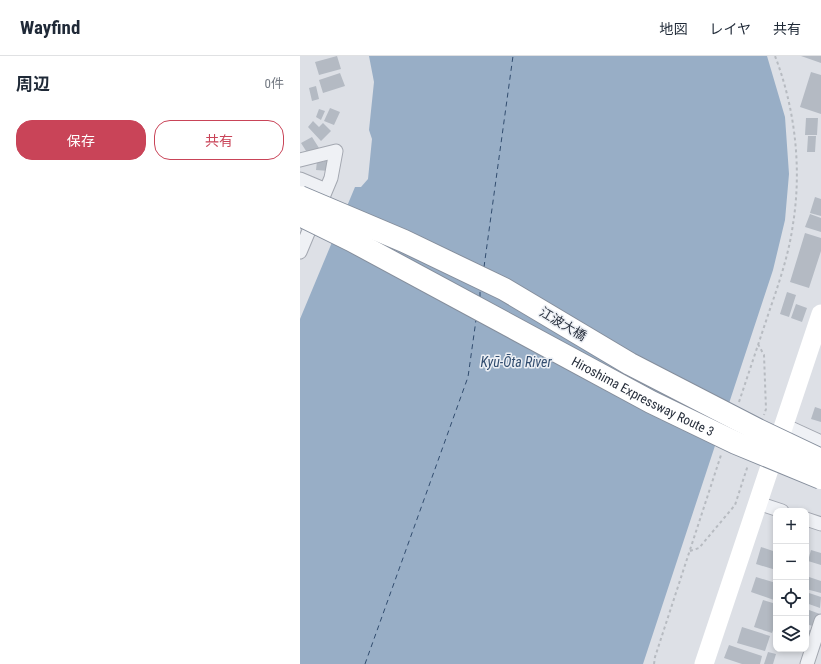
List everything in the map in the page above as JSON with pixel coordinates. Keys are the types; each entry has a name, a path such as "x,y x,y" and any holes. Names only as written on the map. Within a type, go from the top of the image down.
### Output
{"highway":[{"name":"江波大橋","path":"300,198 404,241 504,289 630,364 758,430 821,460"},
{"name":"Hiroshima Expressway Route 3","path":"300,215 351,240 651,402 736,443 821,478"}],"street":[{"path":"300,160 313,158 336,151 331,178 300,252"},
{"path":"300,179 326,190"},
{"path":"704,664 821,314"},
{"path":"784,425 821,442"},
{"path":"758,503 773,508"},
{"path":"809,520 821,524"},
{"path":"807,664 821,621"}],"path":[{"path":"738,403 783,271 793,224 797,185 796,148 792,117 775,56"},
{"path":"654,664 721,454"}],"water":[{"name":"Kyū-Ōta River","path":"369,56 767,56 785,117 789,174 785,220 773,270 643,664 300,664 300,319 355,187 361,187 368,179 372,139 369,130 374,82"}],"building":[{"path":"337,56 341,69 319,75 315,62"},
{"path":"801,56 821,56 821,63"},
{"path":"811,72 821,75 821,114 800,107"},
{"path":"340,73 345,86 323,93 319,80"},
{"path":"316,86 319,99 312,101 309,88"},
{"path":"330,108 340,112 334,125 324,121"},
{"path":"319,109 325,111 321,120 316,117"},
{"path":"806,118 818,118 817,135 805,135"},
{"path":"313,121 319,127 323,123 331,131 321,141 308,127"},
{"path":"808,136 816,136 815,152 807,152"},
{"path":"312,137 319,148 308,154 301,143"},
{"path":"324,159 330,160 329,171 316,170 317,161 324,162"},
{"path":"815,197 821,199 821,216 810,213"},
{"path":"810,214 821,218 821,232 805,227"},
{"path":"805,233 821,238 821,251 809,288 790,282"},
{"path":"787,292 796,295 789,317 780,314"},
{"path":"796,304 807,308 802,322 791,318"},
{"path":"815,407 821,409 821,422 811,419"},
{"path":"761,547 773,551 773,569 756,564"},
{"path":"811,550 821,553 821,565 809,561"},
{"path":"756,577 773,582 773,600 751,592"},
{"path":"809,577 821,581 821,593 809,590"},
{"path":"809,593 821,597 820,608 809,604"},
{"path":"763,600 773,603 772,633 754,627"},
{"path":"809,610 820,614 816,627 809,625"},
{"path":"742,627 770,636 765,651 737,643"},
{"path":"809,630 814,632 809,645"},
{"path":"729,645 762,656 760,664 742,664 724,658"},
{"path":"768,652 776,654 773,664 764,664"}],"ferry route":[{"path":"484,267 513,56"},
{"path":"480,290 480,297"},
{"path":"365,664 468,377 476,320"}]}
